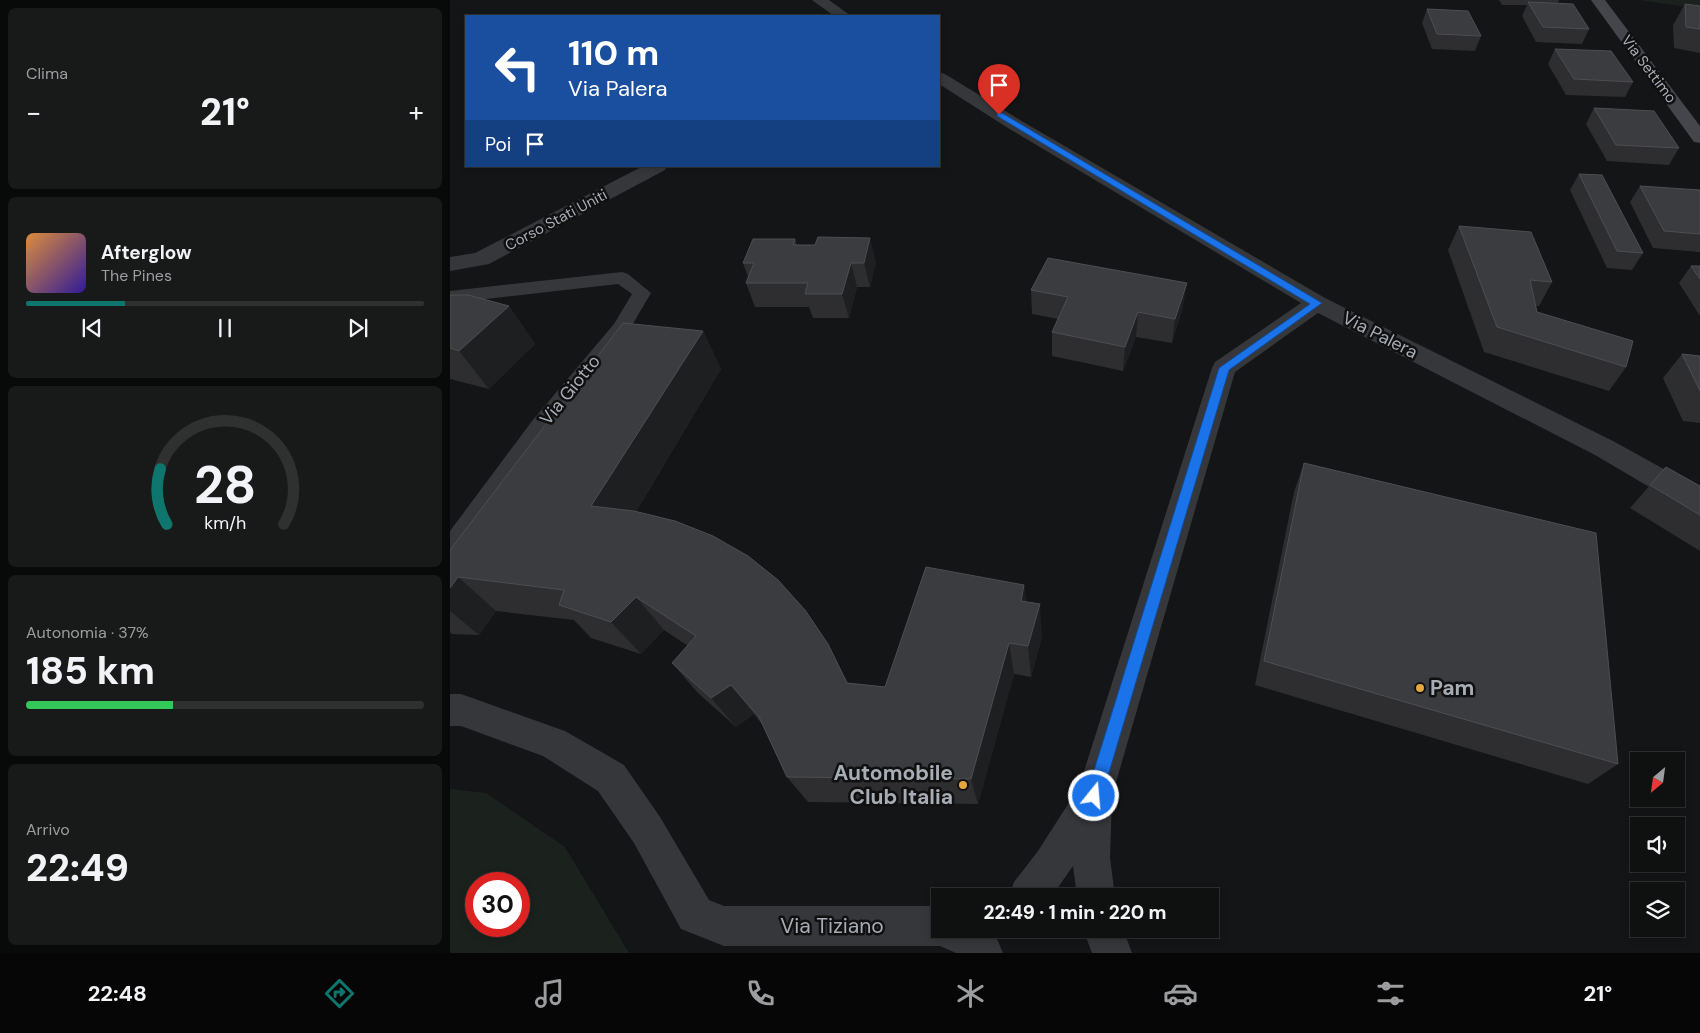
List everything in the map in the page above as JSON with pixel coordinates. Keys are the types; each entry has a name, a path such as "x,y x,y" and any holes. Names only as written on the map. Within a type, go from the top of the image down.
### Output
{"street":[{"path":"819,0 842,15"},
{"name":"Via Settimo","path":"1598,0 1700,138"},
{"name":"Via Palera","path":"940,78 1014,124 1317,303 1604,448 1700,503"},
{"name":"Corso Stati Uniti","path":"450,264 481,260 656,167"},
{"path":"1095,888 1091,858 1094,796 1224,368 1317,303"},
{"name":"Via Tiziano","path":"450,710 461,710 553,743 611,778 646,830 695,914 724,926 931,934"},
{"path":"1034,888 1052,865 1094,796"},
{"path":"1106,938 1112,953"}],"lane":[{"name":"Via Giotto","path":"450,298 622,278 642,293 621,328 540,428 450,550"}],"shaded area":[{"path":"1639,0 1700,0 1700,9"},
{"path":"450,789 486,793 565,847 629,953 450,953"}],"building":[{"path":"1528,2 1573,4 1589,29 1543,27"},
{"path":"1685,4 1700,6 1700,29 1686,27"},
{"path":"1427,9 1468,11 1481,36 1437,34"},
{"path":"1555,49 1611,51 1633,82 1574,79"},
{"path":"1594,108 1654,111 1679,148 1616,145"},
{"path":"1579,174 1602,175 1643,253 1617,251"},
{"path":"1640,186 1700,190 1700,234 1664,231"},
{"path":"1459,226 1531,232 1552,282 1530,280 1537,312 1633,341 1626,367 1497,327"},
{"path":"818,237 870,238 864,263 851,263 842,294 805,294 808,283 746,283 754,263 743,263 753,239 795,239 793,245 815,245"},
{"path":"1048,258 1187,283 1175,319 1138,312 1125,347 1052,332 1068,297 1031,290"},
{"path":"1691,266 1700,266 1700,279"},
{"path":"450,295 468,295 509,306 459,351 450,348"},
{"path":"623,323 703,331 591,506 634,511 675,521 713,536 748,556 778,580 805,610 828,644 847,683 885,687 926,567 1024,585 1021,601 1040,604 1028,646 1009,643 971,779 787,777 759,717 731,685 711,698 672,663 696,636 636,597 611,622 559,605 564,590 458,577 450,588 450,550"},
{"path":"1682,354 1700,356 1700,391"},
{"path":"1304,463 1596,533 1618,764 1264,661"},
{"path":"1666,467 1700,486 1700,515 1650,485"}],"place":[{"name":"Pam","path":"1420,688"},
{"name":"Automobile Club Italia","path":"963,785"}],"route":[{"path":"999,115 1317,303 1224,368 1094,796"}]}
